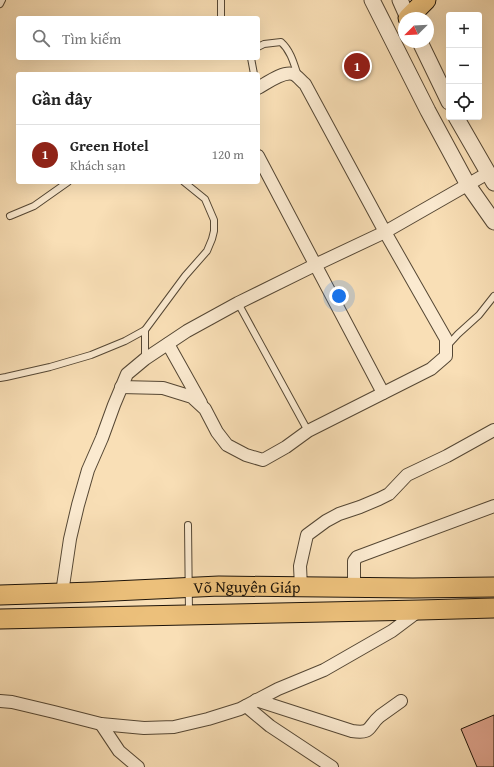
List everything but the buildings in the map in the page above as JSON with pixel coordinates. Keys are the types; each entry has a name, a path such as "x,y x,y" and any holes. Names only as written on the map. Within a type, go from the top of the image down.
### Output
{"main road":[{"path":"414,12 426,0"},
{"name":"Võ Nguyên Giáp","path":"0,595 219,586 413,588 494,587"},
{"name":"Võ Nguyên Giáp","path":"0,619 494,608"}],"street":[{"path":"372,0 428,111 468,185 494,222"},
{"path":"400,0 405,12"},
{"path":"423,48 446,96"},
{"path":"168,344 217,432 227,445 246,456 264,460 286,447 308,431 431,369 446,356 446,339 384,232 305,84 292,74 280,75 260,87"},
{"path":"62,593 70,539 88,470 127,374 187,331 238,303 384,232 468,185 491,178 458,120"},
{"path":"260,160 383,393"},
{"path":"121,387 163,388 192,397 205,409"},
{"path":"301,586 300,566 307,536 326,521 339,514 360,507 388,494 407,475 447,456 494,430"},
{"path":"354,587 354,561 357,557 494,506"},
{"path":"0,701 26,705 100,724 144,728 174,727 208,719 240,709 278,689 331,666 392,631 420,610"},
{"path":"251,703 352,731 362,732 370,729 378,718 401,701"},
{"path":"251,703 270,726 332,767"},
{"path":"100,724 119,751 138,767"}],"lane":[{"path":"0,4 2,0"},
{"path":"220,16 221,0"},
{"path":"260,46 264,44 281,42 287,47 299,78"},
{"path":"251,60 254,72"},
{"path":"10,216 34,206 65,184"},
{"path":"0,378 91,356 125,341 145,330 185,276 207,251 212,239 214,220 205,199 186,184"},
{"path":"446,347 494,296"},
{"path":"238,303 308,431"},
{"path":"145,330 145,360"},
{"path":"188,524 189,615"}],"place":[{"name":"Green Hotel","path":"357,66"}]}
